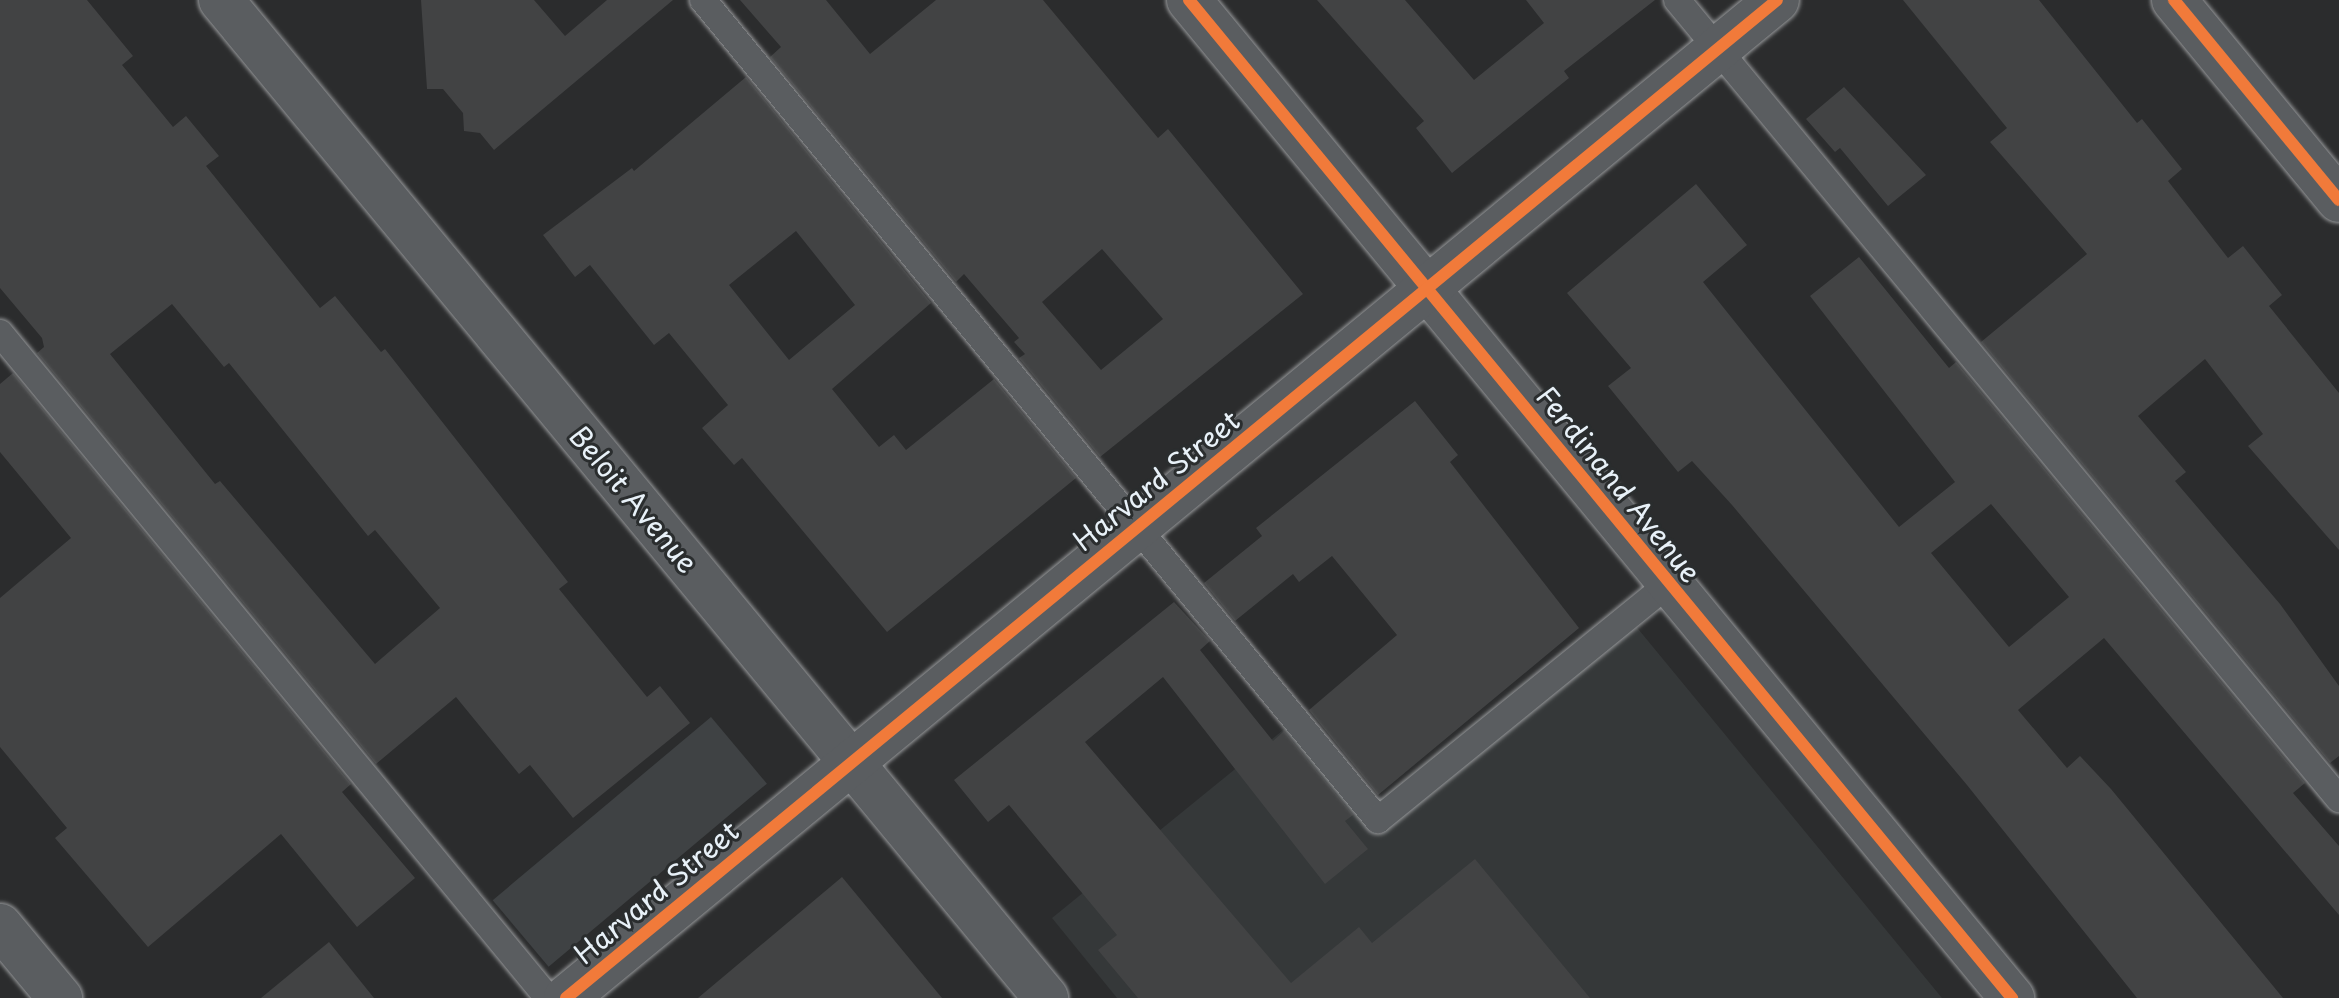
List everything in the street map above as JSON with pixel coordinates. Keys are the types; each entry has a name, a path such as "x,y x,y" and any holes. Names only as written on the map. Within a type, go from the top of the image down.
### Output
{"street":[{"name":"Beloit Avenue","path":"221,0 1046,998"},
{"name":"Ferdinand Avenue","path":"1189,0 2012,998"},
{"name":"Harvard Street","path":"566,998 1777,0"},
{"path":"2174,0 2339,200"},
{"path":"0,926 60,998"}],"lane":[{"path":"703,0 1378,820 1670,583"},
{"path":"1677,0 2339,799"},
{"path":"0,333 548,998"}],"shaded area":[{"path":"1625,613 1942,998 1117,998 1052,918 1304,713 1383,809"},
{"path":"711,717 767,784 549,967 493,900"}],"building":[{"path":"0,0 87,0 133,56 122,65 173,127 186,116 219,156 206,166 320,308 335,296 381,352 385,349 568,582 559,589 647,697 660,686 690,723 573,818 530,765 519,774 456,697 376,764 37,353 44,347 42,338 0,288","holes":["172,304 224,367 229,363 368,536 375,530 440,608 375,664 220,481 215,484 110,354"]},
{"path":"421,0 534,0 565,36 607,0 673,0 494,150 480,133 464,131 463,113 443,89 427,89"},
{"path":"740,0 826,0 870,54 936,0 1043,0 1158,138 1168,129 1303,294 1100,457 1019,358 1025,354 1014,342 1019,338 964,274 956,282 770,57 781,47","holes":["1102,249 1163,319 1101,370 1042,302"]},
{"path":"1317,0 1405,0 1474,80 1544,23 1526,0 1655,0 1564,71 1569,78 1452,173 1416,128 1424,121"},
{"path":"1903,0 2039,0 2137,123 2142,119 2182,169 2168,181 2228,258 2243,246 2282,295 2269,306 2339,393 2339,550 2248,446 2263,434 2205,359 2138,416 2186,472 2175,481 2280,604 2339,686 2339,756 2330,763 1981,342 2087,254 1990,142 2007,128"},
{"path":"746,77 931,303 832,389 879,447 894,435 906,450 994,379 1076,478 887,632 742,458 734,465 702,428 728,405 669,333 654,345 590,265 575,277 543,235 632,168 634,171","holes":["796,231 855,305 789,360 729,285"]},
{"path":"1844,87 1926,175 1888,206 1840,148 1835,152 1806,119"},
{"path":"1696,184 1747,245 1703,282 1899,527 1955,482 1810,296 1859,257 1949,368 1956,362 2305,783 2293,793 2339,846 2339,915 2104,638 2018,710 2067,768 2080,756 2111,789 2283,998 2137,998 1967,785 1732,505 1692,461 1678,472 1608,386 1631,368 1567,293","holes":["1991,504 2069,597 2009,647 1931,553"]},
{"path":"13,373 351,784 342,792 415,878 357,927 281,834 148,947 55,838 67,828 0,747 0,598 71,538 0,452 0,384"},
{"path":"1415,401 1458,455 1450,462 1579,628 1378,795 1309,710 1397,635 1332,556 1299,582 1293,574 1235,621 1204,583 1262,536 1256,528"},
{"path":"1174,602 1210,641 1200,650 1273,741 1284,731 1353,815 1345,821 1368,849 1325,884 1163,677 1085,742 1291,983 1359,927 1372,943 1475,859 1590,998 1138,998 1098,950 1117,935 1009,805 988,822 954,780"},
{"path":"842,877 942,998 698,998"},
{"path":"329,942 374,998 261,998"}],"cycle path":[{"path":"1189,0 2012,998"},
{"path":"566,998 1777,0"},
{"path":"2174,0 2339,200"}]}
